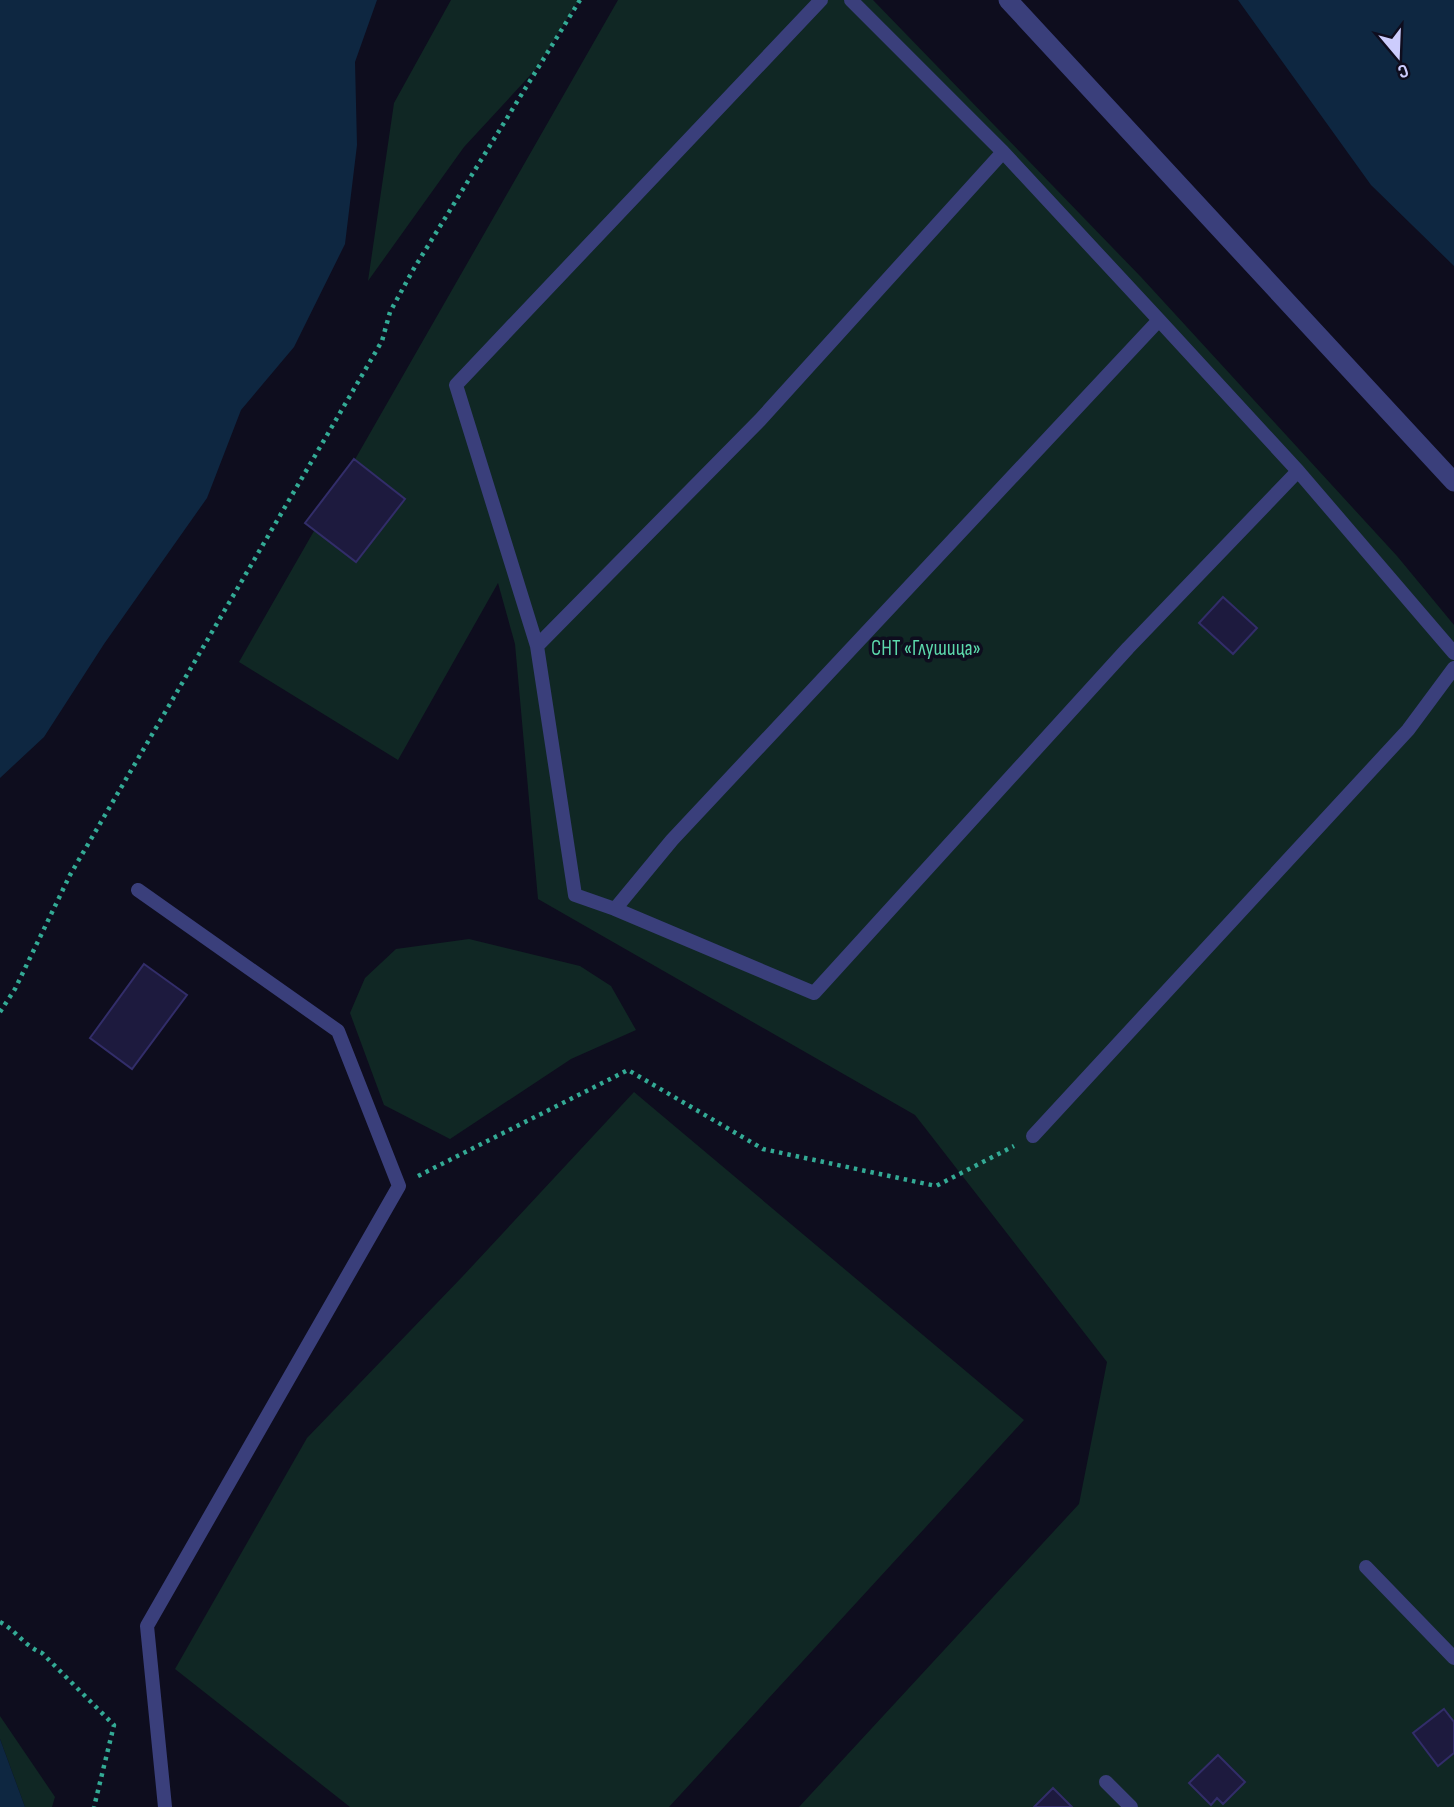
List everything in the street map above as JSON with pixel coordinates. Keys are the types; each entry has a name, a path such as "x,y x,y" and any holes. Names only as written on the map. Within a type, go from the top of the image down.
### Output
{"street":[{"path":"1009,0 1454,482"}],"lane":[{"path":"821,0 456,385 537,646 575,895 615,909 814,993 1119,658 1298,471"},
{"path":"851,0 1003,152 1159,320 1298,471 1454,653"},
{"path":"537,646 760,420 1003,152"},
{"path":"615,909 681,830 1159,320"},
{"path":"1033,1136 1408,730 1454,668"},
{"path":"138,890 338,1031 399,1185 147,1626 165,1807"},
{"path":"1366,1567 1454,1658"},
{"path":"1106,1782 1131,1807"}],"path":[{"path":"0,1012 15,989 70,875 382,341 390,312 413,270 580,0"},
{"path":"399,1185 628,1070 763,1149 936,1186 1033,1136"},
{"path":"0,1622 14,1629 30,1648 42,1653 114,1725 94,1807"}],"green space":[{"path":"451,0 579,0 536,69 464,147 368,281 394,103"},
{"name":"СНТ «Глушица»","path":"618,0 873,0 1141,277 1397,556 1454,625 1454,1807 799,1807 1079,1504 1107,1362 915,1115 538,899 515,644 498,583 398,760 239,662"},
{"path":"469,939 580,966 611,986 636,1030 571,1059 450,1139 384,1105 350,1013 365,978 396,949"},
{"path":"634,1092 1024,1420 669,1807 350,1807 175,1669 307,1438 463,1276"},
{"path":"0,1716 55,1797 52,1807 25,1807 0,1739"}],"water":[{"path":"0,0 377,0 355,62 357,145 345,244 294,347 241,410 207,498 104,644 44,737 0,778"},
{"path":"1238,0 1454,0 1454,266 1371,185"},
{"path":"0,1739 25,1807 0,1807"}],"building":[{"path":"354,459 405,499 356,562 305,523"},
{"path":"1223,597 1257,628 1233,654 1199,623"},
{"path":"144,964 187,995 132,1069 90,1038"},
{"path":"1444,1709 1454,1722 1454,1753 1438,1766 1413,1733"},
{"path":"1218,1755 1245,1782 1223,1804 1217,1798 1211,1805 1189,1783"},
{"path":"1053,1788 1072,1807 1034,1807"}]}
